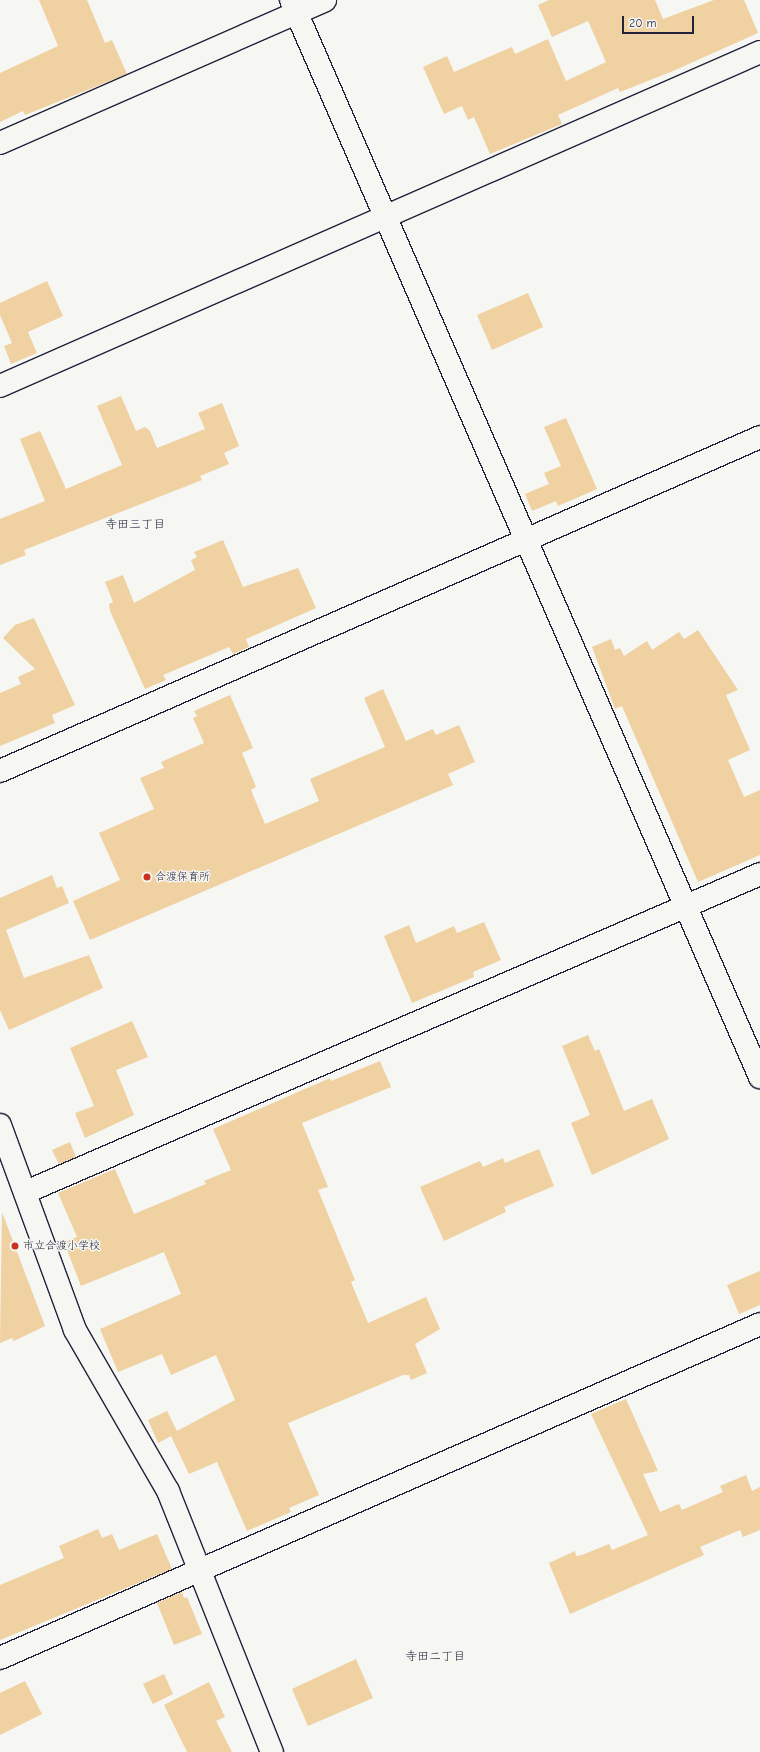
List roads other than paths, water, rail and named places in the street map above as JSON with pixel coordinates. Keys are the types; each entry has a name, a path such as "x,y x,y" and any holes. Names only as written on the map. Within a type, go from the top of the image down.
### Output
{"street":[{"path":"0,143 293,6 324,0"},
{"path":"293,6 528,539 685,907 760,1077"},
{"path":"0,386 385,215 760,52"},
{"path":"0,771 760,437"},
{"path":"26,1192 760,874"},
{"path":"0,1125 26,1192 75,1330 168,1491 198,1571 272,1752"},
{"path":"0,1658 760,1324"}],"place":[{"name":"合渡保育所","path":"147,877"},
{"name":"市立合渡小学校","path":"15,1246"}],"district":[{"name":"寺田三丁目","path":"135,525"},
{"name":"寺田二丁目","path":"435,1657"}]}
